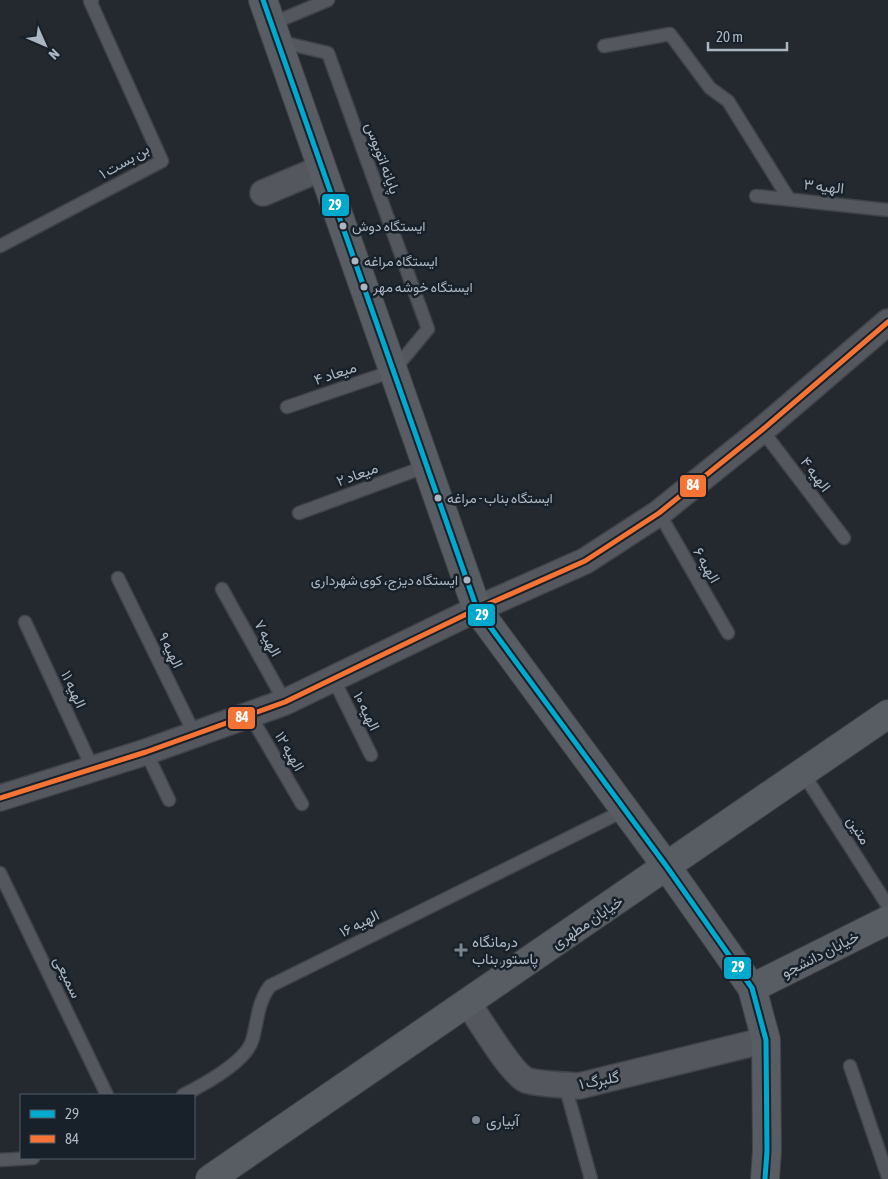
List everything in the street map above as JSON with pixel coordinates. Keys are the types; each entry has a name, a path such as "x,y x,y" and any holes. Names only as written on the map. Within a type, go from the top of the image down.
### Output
{"main road":[{"path":"270,22 477,610 667,867 752,988 766,1040 767,1151 765,1179"},
{"name":"خیابان مطهری","path":"210,1179 888,714"},
{"name":"خیابان دانشجو","path":"752,988 888,920"}],"street":[{"path":"263,193 322,168"},
{"path":"0,798 146,752 250,716 334,680 477,610 585,561 659,513 762,430 888,322"},
{"name":"گلبرگ ۱","path":"468,1003 514,1069 526,1080 565,1085 579,1086 766,1040"}],"lane":[{"name":"بن بست ۱","path":"0,246 162,161 90,1 92,0"},
{"path":"270,22 328,0"},
{"name":"پایانه اتوبوس","path":"270,22 328,53 428,329 393,370"},
{"path":"604,46 670,34 710,88 728,101 788,199"},
{"name":"الهیه ۳","path":"756,196 888,210"},
{"name":"میعاد ۴","path":"287,407 393,370"},
{"name":"الهیه ۴","path":"762,430 844,538"},
{"name":"میعاد ۲","path":"299,513 427,466"},
{"name":"الهیه ۶","path":"659,513 728,633"},
{"name":"الهیه ۹","path":"118,578 195,735"},
{"name":"الهیه ۷","path":"222,588 284,702"},
{"name":"الهیه ۱۱","path":"25,622 92,769"},
{"name":"الهیه ۱۰","path":"334,680 371,755"},
{"name":"الهیه ۱۲","path":"250,716 302,804"},
{"path":"146,752 169,800"},
{"name":"متین","path":"803,773 888,906"},
{"name":"الهیه ۱۶","path":"185,1094 242,1058 252,1042 262,996 270,986 625,810"},
{"name":"سمیعی","path":"0,873 107,1094"},
{"path":"850,1066 888,1177"},
{"path":"565,1085 590,1179"},
{"path":"0,1160 20,1159"}],"transit line":[{"name":"29","path":"263,0 477,609 667,867 752,988 766,1040 767,1151 765,1179"},
{"name":"84","path":"0,798 146,752 285,702 477,609 585,561 659,513 762,430 888,322"}],"place":[{"name":"ایستگاه دوش","path":"343,226"},
{"name":"ایستگاه مراغه","path":"355,261"},
{"name":"ایستگاه خوشه مهر","path":"364,287"},
{"name":"ایستگاه بناب - مراغه","path":"438,498"},
{"name":"ایستگاه دیزج، کوی شهرداری","path":"467,580"},
{"name":"درمانگاه پاستور بناب","path":"461,950"},
{"name":"آبیاری","path":"476,1120"}]}
